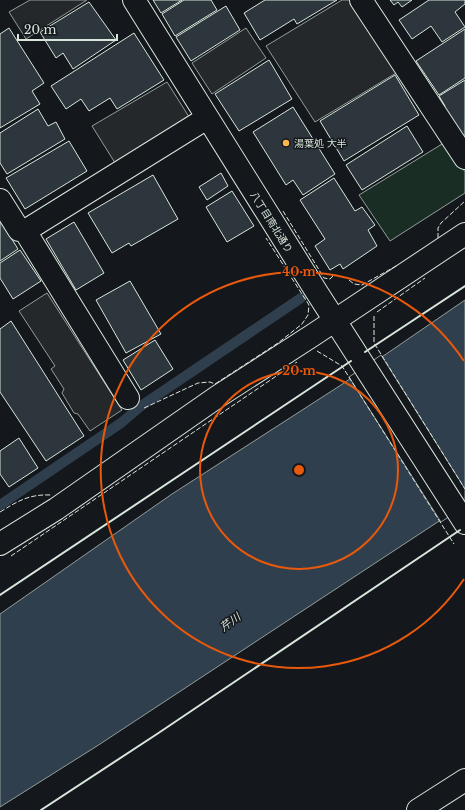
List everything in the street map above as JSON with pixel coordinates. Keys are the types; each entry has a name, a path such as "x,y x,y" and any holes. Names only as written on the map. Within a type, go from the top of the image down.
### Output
{"street":[{"name":"八丁目南北通り","path":"134,0 207,118 465,523"},
{"path":"360,0 465,158"},
{"path":"0,200 19,230 25,231 207,118"},
{"path":"25,231 128,398"},
{"path":"0,544 56,509 217,397 340,327 465,234"},
{"path":"418,810 465,780"}],"green space":[{"path":"447,141 465,172 465,193 390,241 359,195"}],"shaded area":[{"path":"30,0 87,0 26,39 9,12"},
{"path":"342,0 355,0 401,70 315,122 266,46"},
{"path":"246,28 266,58 212,94 192,63"},
{"path":"167,82 191,120 117,166 92,126"},
{"path":"47,293 122,410 90,431 78,414 74,413 62,393 64,389 51,369 55,366 19,311"}],"water":[{"name":"芹川","path":"465,300 465,504 97,746 0,807 0,614 172,494 341,385"}],"pier":[{"path":"381,355 465,489 465,506 441,522 349,377"}],"building":[{"path":"153,0 182,0 161,13"},
{"path":"184,0 211,0 217,10 175,36 162,14"},
{"path":"265,0 337,0 297,24 294,19 260,40 244,13"},
{"path":"390,0 412,0 402,7 398,2 394,5"},
{"path":"429,0 465,0 465,4 455,12 465,27 442,42 431,26 412,39 399,20"},
{"path":"89,2 116,40 73,69 63,53 56,58 40,32"},
{"path":"226,6 240,30 191,61 176,37"},
{"path":"9,28 44,83 32,91 40,104 0,128 0,34"},
{"path":"465,29 465,78 439,95 416,61"},
{"path":"134,33 164,80 117,109 110,98 89,111 81,99 66,109 51,86"},
{"path":"269,60 292,99 239,131 215,94"},
{"path":"395,75 419,115 344,161 320,121"},
{"path":"465,80 465,136 462,138 443,109 445,106 439,96"},
{"path":"293,107 335,174 303,195 293,180 286,185 253,132"},
{"path":"38,109 48,126 56,122 65,139 7,174 0,163 0,133"},
{"path":"407,126 423,152 362,190 346,165"},
{"path":"69,141 87,171 25,209 6,178"},
{"path":"221,173 228,186 207,200 199,187"},
{"path":"153,175 178,219 131,246 129,243 112,253 88,213"},
{"path":"334,178 355,211 362,207 375,225 368,230 377,246 343,269 340,264 330,270 315,246 325,239 300,200"},
{"path":"232,191 254,226 227,242 206,207"},
{"path":"0,220 18,249 0,261"},
{"path":"74,222 104,273 76,290 46,239"},
{"path":"20,250 41,281 13,299 0,278 0,263"},
{"path":"130,281 161,334 126,353 96,300"},
{"path":"11,321 84,436 46,461 0,392 0,329"},
{"path":"155,340 173,369 141,390 123,360"},
{"path":"19,438 38,468 9,487 0,474 0,451"}],"waterway":[{"path":"0,505 121,423 141,406 301,298"}],"fence":[{"path":"438,238 438,228 441,223 465,201"},
{"path":"283,211 324,278 330,279 335,274"},
{"path":"144,408 198,383 210,382 215,384 278,343 302,324 308,315 309,305 266,238"},
{"path":"349,280 354,284 362,285 398,265"},
{"path":"377,312 425,278"},
{"path":"374,316 374,343 465,489"},
{"path":"317,351 342,366 454,544"},
{"path":"11,556 297,362"},
{"path":"0,512 24,499 36,496 51,495"}],"wall":[{"path":"365,352 465,286"},
{"path":"0,595 351,361"},
{"path":"41,810 157,734 460,530"}],"place":[{"name":"湯葉処 大半","path":"286,143"}]}
